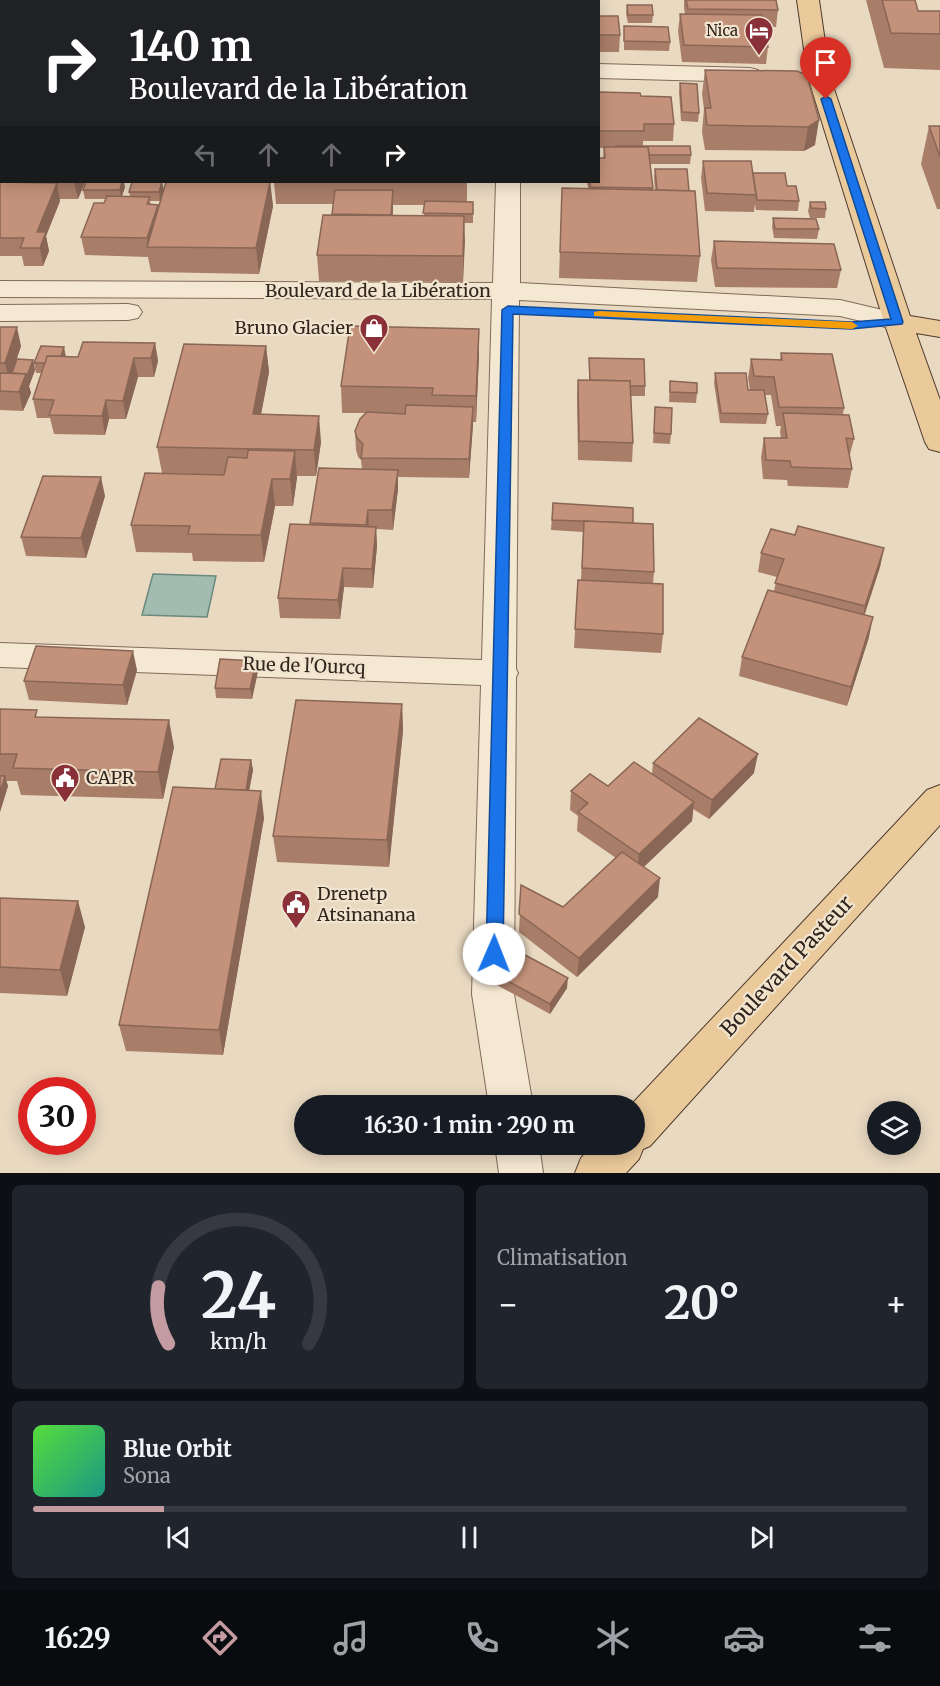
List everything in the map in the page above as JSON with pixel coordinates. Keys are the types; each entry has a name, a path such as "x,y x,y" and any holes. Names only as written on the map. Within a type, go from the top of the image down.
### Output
{"main road":[{"path":"808,0 807,76 940,442"},
{"name":"Boulevard de la Libération","path":"898,322 940,315"},
{"name":"Boulevard de la Libération","path":"898,322 940,328"},
{"name":"Boulevard Pasteur","path":"645,1120 940,800"},
{"path":"597,1173 613,1155"}],"street":[{"path":"600,71 772,75"},
{"path":"508,183 508,301 493,994 509,1095"},
{"name":"Boulevard de la Libération","path":"0,289 508,301 851,326 898,322"},
{"name":"Boulevard de la Libération","path":"0,313 508,301"},
{"name":"Rue de l'Ourcq","path":"0,655 501,673"},
{"path":"519,1155 521,1173"}],"shaded area":[{"path":"153,574 216,576 207,617 142,615"}],"building":[{"path":"686,0 776,0 778,10 688,9"},
{"path":"882,0 915,0 918,11 940,11 940,34 891,33"},
{"path":"627,5 652,5 653,15 628,15"},
{"path":"680,14 762,15 768,47 684,45"},
{"path":"600,16 618,16 620,35 600,35"},
{"path":"624,26 668,27 670,42 624,41"},
{"path":"705,70 797,71 807,75 819,120 808,127 707,125 705,108 711,108"},
{"path":"680,83 697,84 699,113 682,112"},
{"path":"600,92 640,93 641,96 671,97 674,124 644,124 644,131 600,131"},
{"path":"929,126 940,126 940,157"},
{"path":"616,146 690,146 691,155 649,155 648,147"},
{"path":"604,147 648,147 653,188 590,187 590,183 600,183 600,158 605,158"},
{"path":"703,161 751,161 756,195 707,193"},
{"path":"655,169 687,169 689,191 657,190"},
{"path":"753,173 785,173 787,186 796,186 799,201 757,200"},
{"path":"0,183 57,183 37,232 46,232 40,248 20,248 24,238 0,238"},
{"path":"86,183 122,183 120,190 83,190"},
{"path":"132,183 162,183 159,192 129,192"},
{"path":"166,183 270,183 256,248 147,247"},
{"path":"562,188 695,191 700,256 560,252"},
{"path":"335,190 393,190 391,215 332,214"},
{"path":"107,196 150,197 147,204 158,205 147,238 81,237 94,203 104,203"},
{"path":"425,201 473,202 473,214 423,213"},
{"path":"810,202 825,202 826,209 811,208"},
{"path":"323,215 464,216 463,256 317,255"},
{"path":"773,218 816,219 819,229 775,229"},
{"path":"714,241 834,244 841,270 717,268"},
{"path":"350,326 479,329 476,396 432,395 433,388 341,386"},
{"path":"0,327 17,327 5,363 0,363"},
{"path":"83,342 155,343 151,358 134,358 123,401 106,400 102,416 49,415 54,400 33,399 47,356 78,357"},
{"path":"184,344 266,346 253,414 319,416 314,450 157,447"},
{"path":"41,346 64,347 61,356 47,356 45,363 34,363"},
{"path":"781,353 832,354 844,408 779,407 774,377 754,376 751,359 782,360"},
{"path":"589,358 644,359 645,386 630,386 630,381 590,380"},
{"path":"17,359 33,360 27,376 12,373"},
{"path":"0,373 26,374 19,392 0,391"},
{"path":"715,373 746,373 748,390 764,390 768,414 721,413"},
{"path":"578,380 630,381 633,443 579,441"},
{"path":"670,381 697,383 697,393 670,392"},
{"path":"406,405 473,407 469,459 361,458 363,444 357,438 355,431 360,419 367,412 405,414"},
{"path":"655,407 672,408 671,434 654,433"},
{"path":"783,413 849,415 854,439 846,438 852,469 791,467 790,461 766,460 764,438 787,438"},
{"path":"248,450 295,451 290,479 272,479 261,535 188,534 190,526 131,525 145,473 224,475 228,457 247,458"},
{"path":"319,468 398,470 392,510 368,510 366,525 310,523"},
{"path":"43,476 101,477 81,538 21,537"},
{"path":"553,503 633,508 633,523 552,520"},
{"path":"584,521 653,524 654,572 582,568"},
{"path":"290,524 376,527 372,569 343,568 338,600 278,598"},
{"path":"798,526 884,548 865,606 775,583 784,559 761,553 771,529 795,535"},
{"path":"578,580 663,584 663,634 575,629"},
{"path":"768,590 873,617 851,687 742,657"},
{"path":"36,646 133,651 123,685 24,681"},
{"path":"220,659 256,661 250,689 215,688"},
{"path":"296,700 402,704 387,840 273,836"},
{"path":"0,709 37,710 35,717 169,720 158,772 13,768 17,754 0,754"},
{"path":"699,718 758,754 712,800 653,763"},
{"path":"221,759 251,760 246,790 215,789"},
{"path":"634,762 694,802 639,854 578,812 588,803 571,791 590,774 608,786"},
{"path":"0,776 5,776 0,793"},
{"path":"173,787 261,791 219,1030 119,1025"},
{"path":"622,852 660,878 579,958 519,914 521,885 563,907"},
{"path":"0,898 78,901 60,970 0,967"},
{"path":"514,949 568,978 550,1004 495,974"}],"slow traffic":[{"path":"599,314 852,326"}],"place":[{"name":"Nica","path":"759,56"},
{"name":"Bruno Glacier","path":"374,354"},
{"name":"CAPR","path":"65,804"},
{"name":"Drenetp Atsinanana","path":"296,930"}],"route":[{"path":"494,954 508,310 851,326 898,322 826,99"}]}
